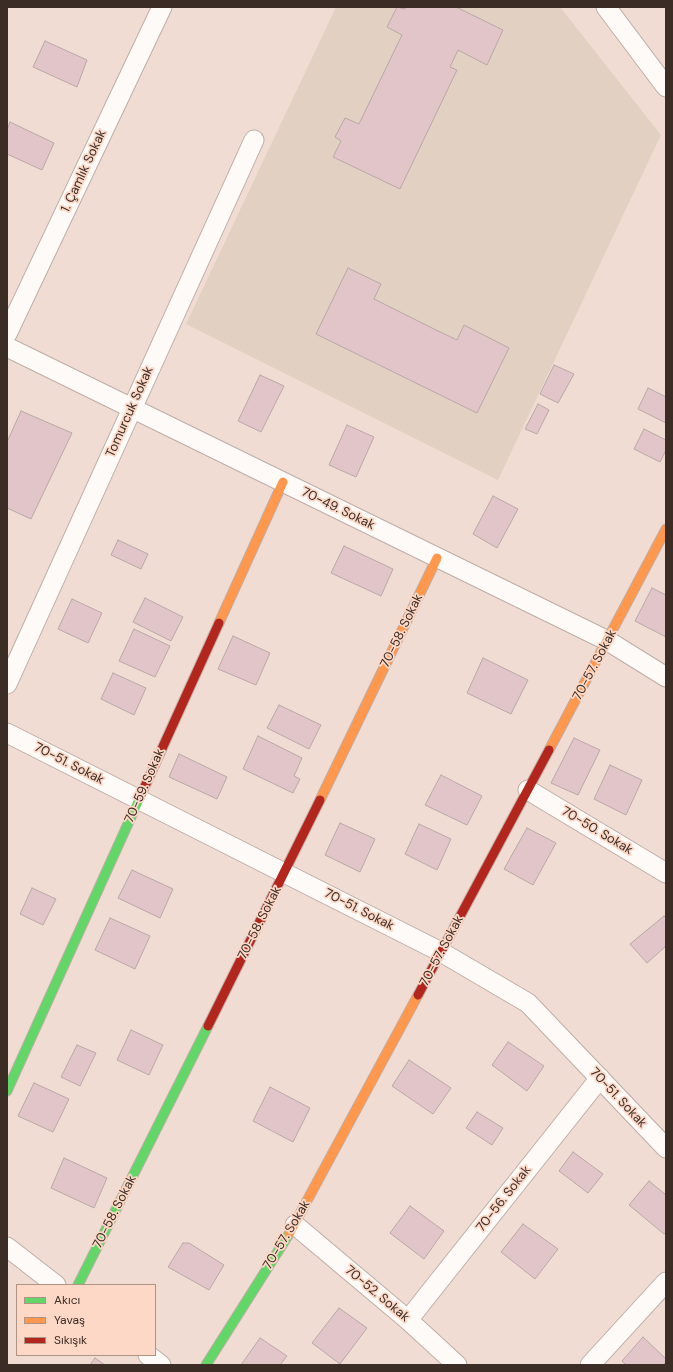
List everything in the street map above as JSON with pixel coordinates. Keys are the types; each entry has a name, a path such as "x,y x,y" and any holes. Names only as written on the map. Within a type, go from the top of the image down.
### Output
{"street":[{"name":"1. Çamlık Sokak","path":"7,334 162,7"},
{"path":"606,7 666,87"},
{"name":"Tomurcuk Sokak","path":"7,684 254,140"},
{"name":"70-49. Sokak","path":"7,347 608,641 666,677"},
{"name":"70-59. Sokak","path":"7,1091 283,482"},
{"name":"70-57. Sokak","path":"206,1365 295,1225 608,641 666,529"},
{"name":"70-58. Sokak","path":"79,1284 285,873 437,558"},
{"name":"70-51. Sokak","path":"7,733 441,952 528,1003 666,1148"},
{"name":"70-50. Sokak","path":"528,790 666,872"},
{"name":"70-56. Sokak","path":"408,1320 600,1078"},
{"name":"70-52. Sokak","path":"295,1225 408,1320 457,1365"},
{"path":"7,1247 55,1284"},
{"path":"590,1365 666,1282"},
{"path":"149,1356 162,1365"}],"shaded area":[{"path":"336,7 560,7 661,135 498,480 186,324"}],"building":[{"path":"397,7 405,9 405,7 456,7 503,30 487,65 458,50 450,67 457,70 400,189 333,157 341,141 335,137 345,118 359,124 402,35 387,27"},
{"path":"45,41 87,60 77,87 33,67"},
{"path":"10,122 54,143 42,170 7,154 7,130"},
{"path":"348,268 381,284 374,299 436,330 457,340 464,325 509,348 477,413 316,334"},
{"path":"554,365 574,374 558,403 540,394"},
{"path":"260,375 284,386 261,432 238,421"},
{"path":"648,388 666,397 666,423 638,409"},
{"path":"538,404 549,410 537,434 525,429"},
{"path":"21,411 72,433 31,519 7,508 7,442"},
{"path":"347,425 374,437 356,477 329,465"},
{"path":"644,429 666,440 666,450 660,462 634,449"},
{"path":"493,496 518,509 497,548 473,534"},
{"path":"118,540 148,554 141,569 111,555"},
{"path":"344,546 393,569 381,596 331,573"},
{"path":"652,588 666,595 666,637 635,621"},
{"path":"145,598 183,617 171,641 133,622"},
{"path":"72,599 102,613 88,643 58,629"},
{"path":"134,629 170,646 155,677 119,661"},
{"path":"233,636 270,653 256,685 218,669"},
{"path":"483,658 528,680 511,714 467,693"},
{"path":"113,673 146,688 134,715 101,699"},
{"path":"279,705 321,725 309,749 267,728"},
{"path":"258,736 302,758 294,776 300,779 293,793 243,769"},
{"path":"574,738 600,750 578,795 551,783"},
{"path":"179,754 227,777 217,799 169,777"},
{"path":"610,765 642,780 626,815 594,799"},
{"path":"441,775 482,796 467,825 425,805"},
{"path":"340,823 375,839 360,872 325,855"},
{"path":"419,824 451,839 437,870 405,854"},
{"path":"527,828 556,843 533,885 504,869"},
{"path":"132,870 173,889 160,918 118,898"},
{"path":"32,888 56,899 43,925 20,914"},
{"path":"664,916 666,918 666,946 647,963 630,944"},
{"path":"110,918 150,936 135,969 95,950"},
{"path":"131,1030 163,1045 149,1075 117,1060"},
{"path":"508,1042 544,1066 527,1091 492,1065"},
{"path":"77,1045 96,1053 80,1086 61,1077"},
{"path":"409,1060 451,1088 433,1114 392,1086"},
{"path":"34,1083 69,1099 53,1132 18,1116"},
{"path":"270,1087 310,1108 293,1142 253,1121"},
{"path":"477,1112 503,1128 492,1145 466,1128"},
{"path":"573,1152 603,1174 588,1193 559,1171"},
{"path":"64,1158 107,1178 94,1208 51,1188"},
{"path":"649,1181 666,1195 666,1232 664,1234 629,1205"},
{"path":"410,1206 444,1231 424,1259 390,1233"},
{"path":"523,1224 558,1249 535,1279 501,1252"},
{"path":"183,1243 189,1243 224,1265 209,1290 168,1267"},
{"path":"339,1308 367,1328 340,1364 312,1343"},
{"path":"643,1337 666,1359 666,1362 663,1365 626,1365 622,1361"},
{"path":"260,1338 287,1356 280,1365 241,1365"},
{"path":"95,1358 105,1365 90,1365"}],"traffic: fast":[{"path":"7,1091 141,795"},
{"path":"79,1284 208,1026"},
{"path":"206,1365 289,1234"}],"traffic: slow":[{"path":"219,623 283,482"},
{"path":"549,750 666,529"},
{"path":"320,800 437,558"},
{"path":"289,1234 418,995"}],"traffic: jam":[{"path":"141,795 219,623"},
{"path":"418,995 549,750"},
{"path":"208,1026 320,800"}]}
